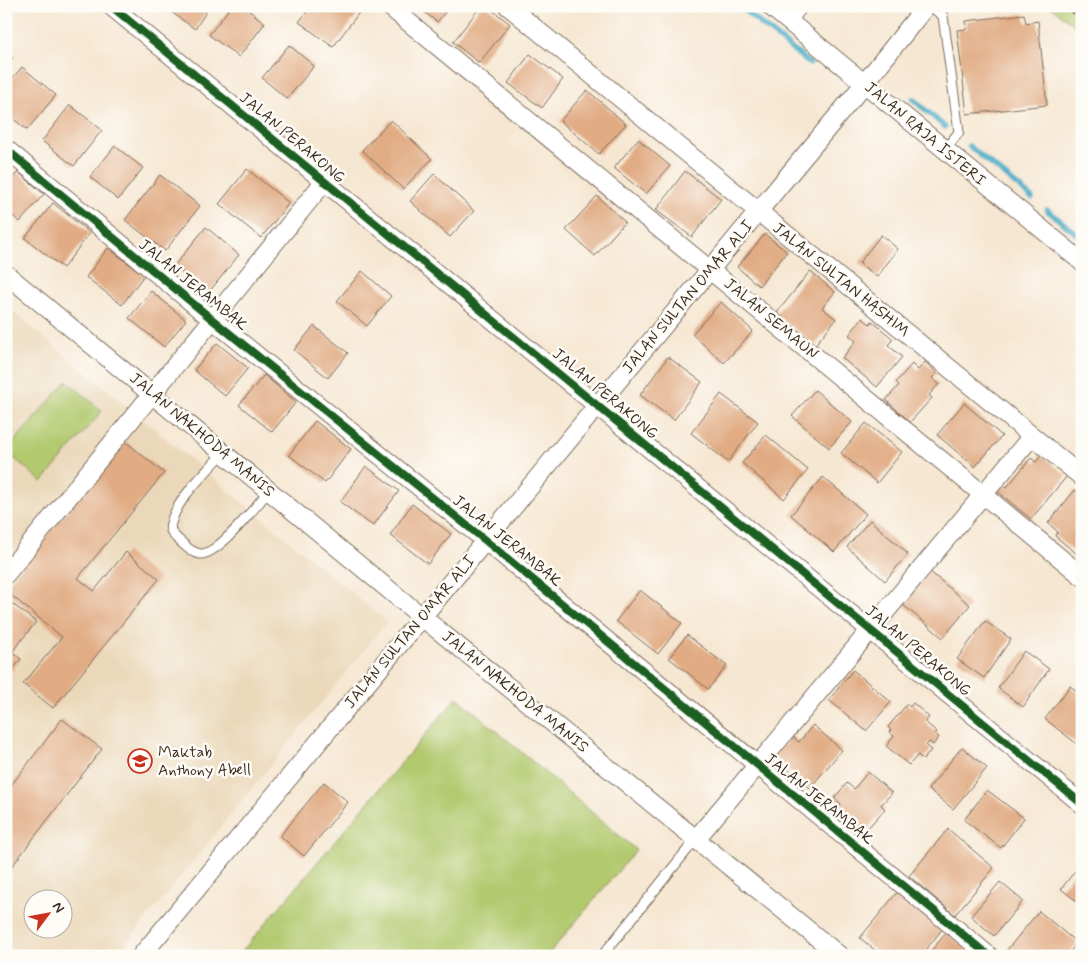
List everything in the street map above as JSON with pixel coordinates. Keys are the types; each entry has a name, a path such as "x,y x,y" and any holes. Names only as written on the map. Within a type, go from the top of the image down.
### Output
{"street":[{"name":"JALAN PERAKONG","path":"110,6 1082,804"},
{"name":"JALAN SEMAUN","path":"389,6 1082,576"},
{"name":"JALAN SULTAN HASHIM","path":"508,6 1082,477"},
{"name":"JALAN RAJA ISTERI","path":"770,6 944,151 1082,262"},
{"name":"JALAN SULTAN OMAR ALI","path":"141,956 598,406 864,84 925,7"},
{"name":"JALAN JERAMBAK","path":"6,149 213,320 486,541 989,956"},
{"path":"6,574 324,182"},
{"name":"JALAN NAKHODA MANIS","path":"6,274 422,618 840,956"},
{"path":"696,840 1032,436"}],"lane":[{"path":"791,23 804,6"},
{"path":"925,7 943,16 959,132 944,151"},
{"path":"223,453 182,501 175,512 170,526 173,534 183,544 194,553 201,555 207,553 229,538 269,491"},
{"path":"602,956 696,840"}],"path":[{"path":"1065,6 1077,15 1082,10"}],"shaded area":[{"name":"Maktab Anthony Abell","path":"6,306 387,622 116,956 6,956"}],"green space":[{"path":"1050,6 1082,6 1082,25 1079,29"},
{"path":"67,381 102,411 42,482 6,451"},
{"path":"457,697 636,850 547,956 238,956"}],"building":[{"path":"173,6 210,6 195,29 170,11"},
{"path":"231,6 243,6 265,23 239,57 209,35"},
{"path":"311,6 364,6 333,47 299,22"},
{"path":"417,6 450,6 437,22"},
{"path":"481,6 487,6 510,24 479,63 453,42"},
{"path":"1024,14 1026,23 1038,21 1047,105 967,114 957,30 967,29 966,21"},
{"path":"289,45 314,66 287,99 262,78"},
{"path":"6,53 13,58 6,66"},
{"path":"530,54 563,79 542,108 508,83"},
{"path":"22,67 56,95 27,130 6,113 6,86"},
{"path":"587,90 626,124 599,154 560,121"},
{"path":"70,105 102,130 74,166 42,141"},
{"path":"391,120 432,159 403,189 362,150"},
{"path":"638,139 670,166 646,194 614,168"},
{"path":"115,146 143,168 118,200 90,177"},
{"path":"247,169 289,203 261,238 219,204"},
{"path":"685,171 721,199 692,237 656,210"},
{"path":"18,172 44,194 20,222 6,210 6,185"},
{"path":"434,174 474,211 450,237 410,201"},
{"path":"160,175 200,206 165,251 125,220"},
{"path":"597,196 625,222 595,256 566,230"},
{"path":"53,203 90,233 63,268 25,238"},
{"path":"206,227 239,255 208,293 174,266"},
{"path":"765,234 787,252 759,286 737,267"},
{"path":"881,235 898,249 877,277 859,263"},
{"path":"108,248 144,275 122,305 86,277"},
{"path":"362,271 391,296 367,326 337,301"},
{"path":"810,271 835,292 822,308 836,319 815,345 776,314"},
{"path":"151,291 186,320 164,347 129,318"},
{"path":"721,302 753,331 724,363 692,334"},
{"path":"862,318 870,324 872,321 893,339 888,345 902,357 877,387 842,358 856,341 849,335"},
{"path":"314,326 348,353 328,378 294,350"},
{"path":"217,343 248,368 225,396 194,370"},
{"path":"668,357 702,382 674,420 640,395"},
{"path":"925,362 937,373 932,378 939,384 929,395 932,398 910,422 886,400 899,385 896,382 912,364 918,370"},
{"path":"264,375 296,402 272,432 239,405"},
{"path":"815,390 852,422 829,448 792,416"},
{"path":"721,394 758,422 728,462 691,433"},
{"path":"964,403 1002,436 975,467 937,435"},
{"path":"315,421 351,449 325,483 289,455"},
{"path":"866,423 902,452 877,483 841,453"},
{"path":"766,435 808,470 784,499 742,463"},
{"path":"125,441 164,473 78,578 94,591 126,552 159,579 53,708 23,684 62,637 6,591 6,586"},
{"path":"1041,455 1067,476 1031,519 997,491 1002,485 1006,488 1031,458 1036,462"},
{"path":"366,466 399,491 373,526 340,502"},
{"path":"823,477 866,514 834,552 791,515"},
{"path":"1075,490 1082,495 1082,558 1055,536 1058,532 1048,523"},
{"path":"412,504 451,534 428,564 390,535"},
{"path":"870,520 908,554 885,581 847,547"},
{"path":"929,571 970,605 943,638 902,604"},
{"path":"640,590 682,623 658,654 616,621"},
{"path":"6,599 36,622 12,652 21,659 6,678"},
{"path":"985,621 1011,639 984,678 957,659"},
{"path":"687,635 727,666 708,689 669,658"},
{"path":"1024,651 1049,669 1023,707 998,688"},
{"path":"853,670 891,702 866,731 829,700"},
{"path":"1070,686 1082,695 1082,748 1045,719"},
{"path":"913,703 929,717 925,722 937,732 935,734 939,737 933,745 929,742 926,746 931,750 923,760 918,755 909,765 886,746 894,736 889,732 891,730 888,727 907,704 910,707"},
{"path":"62,719 102,749 6,874 6,792"},
{"path":"813,725 842,750 810,788 774,757 792,736 799,742"},
{"path":"962,747 987,768 953,809 928,789"},
{"path":"868,772 892,793 881,805 885,809 864,832 837,809 841,804 834,798 847,783 854,789"},
{"path":"324,782 348,802 304,856 280,836"},
{"path":"987,790 1024,818 1001,848 964,820"},
{"path":"948,829 994,868 955,915 909,876"},
{"path":"1082,862 1082,905 1061,889"},
{"path":"1000,882 1023,901 994,936 971,916"},
{"path":"898,891 943,928 921,956 882,956 860,938"},
{"path":"1039,911 1077,943 1067,956 1012,956 1006,951"},
{"path":"946,933 974,956 927,956"}],"waterway":[{"path":"739,6 810,64"},
{"path":"913,99 945,127"},
{"path":"969,146 1032,198"},
{"path":"1047,210 1082,238"}],"cycle path":[{"path":"111,6 1082,804"},
{"path":"6,149 213,320 486,541 989,956"}],"place":[{"name":"Maktab Anthony Abell","path":"140,761"}]}
